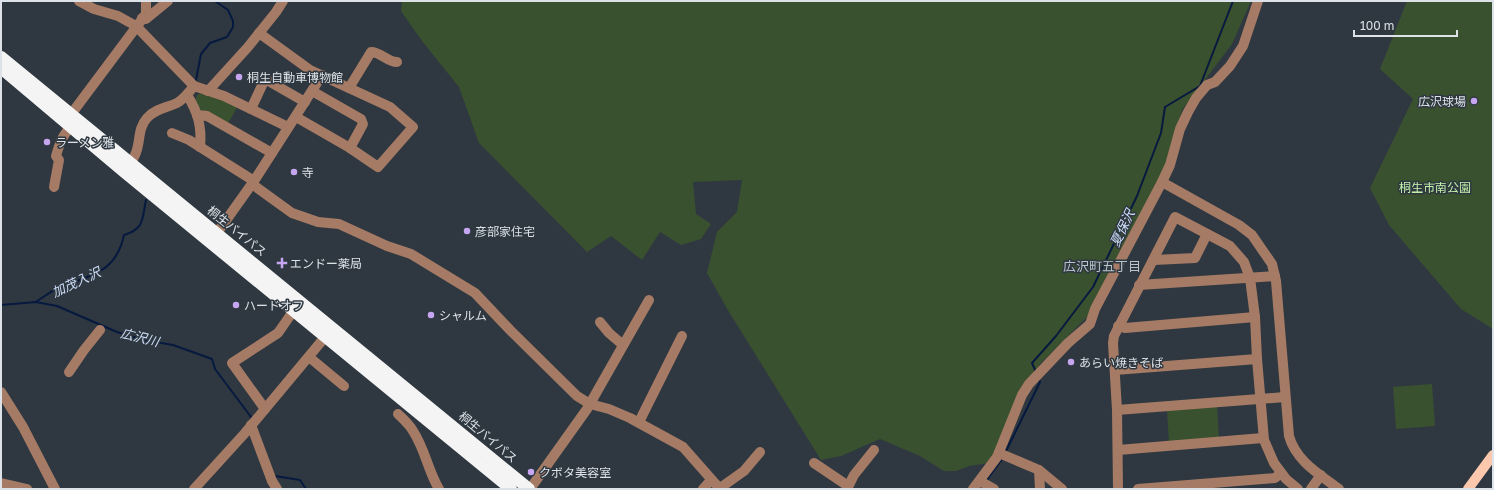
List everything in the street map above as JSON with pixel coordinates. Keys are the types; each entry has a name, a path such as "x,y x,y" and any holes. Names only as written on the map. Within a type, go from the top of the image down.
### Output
{"highway":[{"path":"1,48 75,109 131,166"},
{"name":"桐生バイパス","path":"1,57 131,166 294,310 330,332 408,404 511,489"},
{"name":"桐生バイパス","path":"1,68 70,128 131,166 214,238 330,332 530,489"},
{"path":"1,77 52,118 70,128"}],"main road":[{"path":"1468,489 1493,455"}],"street":[{"path":"79,1 94,9 118,16 136,26 194,86 224,96 288,127"},
{"path":"75,109 146,14 146,1"},
{"path":"142,18 146,19 168,1"},
{"path":"208,91 259,33 283,1"},
{"path":"994,489 977,485 999,453 1022,396 1029,384 1068,343 1090,324 1095,309 1170,165 1180,129 1188,112 1196,98 1207,86 1215,82 1230,66 1243,46 1258,1"},
{"path":"259,33 310,70 390,107 413,127 378,167 350,148 296,117"},
{"path":"349,88 371,52 375,52 392,62 397,62"},
{"path":"214,238 253,182 322,75"},
{"path":"251,109 265,79 305,102"},
{"path":"131,166 136,154 139,133 143,122 158,110 178,102 187,95 194,86"},
{"path":"312,91 363,121 363,124 350,148"},
{"path":"187,95 200,121 200,147"},
{"path":"198,115 207,116 272,153"},
{"path":"54,187 59,160 56,156 59,144 70,128"},
{"path":"172,133 189,140 200,147 253,182 292,212 318,222 339,224 387,246 411,254 475,293 571,391 590,404 609,409 639,422 683,447 720,489 744,471 760,452"},
{"path":"1162,182 1239,225 1252,235 1272,264 1276,276 1288,430 1293,448 1306,464 1340,489"},
{"path":"1118,489 1117,410 1113,343 1118,326 1175,218 1230,246 1244,262 1250,278 1255,317 1263,438 1274,463 1298,489"},
{"path":"1154,260 1195,258 1207,234"},
{"path":"1140,286 1276,276"},
{"path":"530,489 590,404 649,300"},
{"path":"265,409 232,363 278,333 294,310"},
{"path":"1118,326 1125,328 1255,317"},
{"path":"600,322 609,333 623,345"},
{"path":"69,372 100,330"},
{"path":"194,489 265,409 330,332"},
{"path":"639,422 682,336"},
{"path":"308,357 344,386"},
{"path":"1115,370 1257,360"},
{"path":"1,392 23,427 55,489"},
{"path":"1117,410 1285,397"},
{"path":"408,404 395,416 410,426 414,432 439,489"},
{"path":"251,425 272,481 277,489"},
{"path":"1118,450 1263,438"},
{"path":"814,463 848,487 854,475 874,450"},
{"path":"999,453 1039,470 1062,489"},
{"path":"1039,470 1040,489"},
{"path":"1138,489 1275,478 1282,473"},
{"path":"1310,489 1321,475"},
{"path":"704,489 711,480"},
{"path":"1,483 27,489"}],"green space":[{"path":"402,1 1251,1 1232,44 1182,110 1169,162 1095,309 1040,364 1022,395 989,463 969,466 956,471 944,471 920,456 880,439 841,456 821,460 729,312 707,273 717,232 737,212 742,180 693,182 696,214 711,224 701,239 681,245 660,232 642,260 611,236 587,252 479,143 459,87 422,41 401,11"},
{"name":"桐生市南公園","path":"1407,1 1493,1 1493,329 1461,309 1389,225 1370,188 1413,99 1380,69"},
{"path":"207,93 238,106 227,125 200,109 194,102 198,94"},
{"path":"1432,384 1435,426 1396,429 1393,387"},
{"path":"1217,406 1219,439 1169,443 1167,410"}],"waterway":[{"name":"加茂入沢","path":"196,80 201,54 210,43 227,37 233,27 233,21 228,10 215,1"},
{"name":"夏保沢","path":"1036,372 1032,363 1056,336 1093,287 1137,196 1161,133 1165,107 1200,86 1233,1"},
{"name":"加茂入沢","path":"37,301 54,290 101,271 108,265 120,248 124,235 131,233 139,226 143,217 146,200"},
{"name":"広沢川","path":"1,305 36,302 57,306 117,332 144,340 173,345 212,359 215,369 251,417"},
{"name":"夏保沢","path":"1005,453 1040,382 1038,378"},
{"name":"夏保沢","path":"986,481 1002,459"},
{"name":"広沢川","path":"275,476 300,480 306,489"}],"place":[{"name":"桐生自動車博物館","path":"239,77"},
{"name":"広沢球場","path":"1474,101"},
{"name":"ラーメン雅","path":"47,142"},
{"name":"寺","path":"294,172"},
{"name":"彦部家住宅","path":"467,231"},
{"name":"エンドー薬局","path":"282,263"},
{"name":"ハードオフ","path":"236,305"},
{"name":"シャルム","path":"431,315"},
{"name":"あらい焼きそば","path":"1071,362"},
{"name":"クボタ美容室","path":"531,472"}],"district":[{"name":"広沢町五丁目","path":"1102,266"}]}
